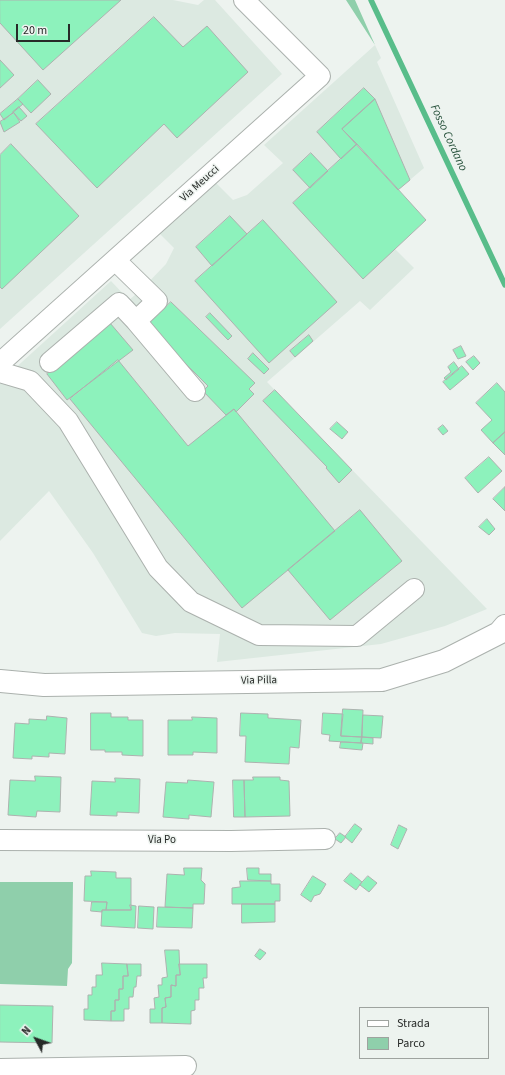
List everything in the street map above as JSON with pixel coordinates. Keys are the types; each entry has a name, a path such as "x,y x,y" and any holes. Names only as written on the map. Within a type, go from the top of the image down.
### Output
{"main road":[{"name":"Via Pilla","path":"0,681 44,685 382,680 444,661 500,633 505,626"}],"street":[{"name":"Via Meucci","path":"0,364 320,76 244,0"},
{"path":"116,260 157,301 136,321"},
{"path":"50,362 119,303 195,391"},
{"path":"0,372 30,381 68,422 158,568 191,602 258,635 357,636 414,589"},
{"name":"Via Po","path":"0,840 231,841 325,839"},
{"path":"0,1069 186,1066"}],"shaded area":[{"path":"0,0 173,0 198,5 204,0 215,0 282,74 0,329"},
{"path":"375,45 381,58 377,62 424,168 398,190 395,249 414,268 370,310 360,301 267,382 487,609 445,626 381,644 217,662 220,634 175,633 156,636 142,633 93,553 49,491 0,541 0,382 111,281 129,300 141,290 166,264 174,248 158,232 213,180 233,200 247,195 283,163 264,145"}],"green space":[{"path":"346,0 355,0 375,45"},
{"path":"0,882 73,882 72,963 68,969 67,986 0,984"}],"building":[{"path":"0,0 121,0 43,70 0,23"},
{"path":"154,17 183,47 207,26 248,72 177,138 164,124 97,188 36,124"},
{"path":"0,60 14,75 0,88"},
{"path":"38,80 51,94 31,113 18,99"},
{"path":"364,88 375,99 342,129 357,144 341,159 317,132"},
{"path":"18,99 23,104 4,120 0,114"},
{"path":"375,99 410,180 398,190 342,129"},
{"path":"19,107 27,116 21,121 13,112"},
{"path":"14,113 20,122 4,132 0,122"},
{"path":"11,144 79,216 2,289 0,287 0,155"},
{"path":"357,144 426,220 363,279 293,203"},
{"path":"311,153 328,171 310,188 293,170"},
{"path":"230,216 247,234 212,266 196,247"},
{"path":"263,220 337,302 269,363 195,281"},
{"path":"171,302 255,383 249,389 254,394 236,412 234,409 226,415 203,391 208,386 147,325"},
{"path":"210,313 232,336 228,340 206,317"},
{"path":"110,323 133,350 67,400 47,374"},
{"path":"309,335 313,341 295,357 290,351"},
{"path":"461,346 466,356 458,359 453,350"},
{"path":"253,353 269,369 264,374 248,359"},
{"path":"474,356 480,363 473,370 466,362"},
{"path":"118,360 188,446 234,409 335,531 242,608 70,399"},
{"path":"454,362 459,369 446,380 444,378 451,372 448,367"},
{"path":"462,366 469,374 450,390 443,382"},
{"path":"497,383 505,392 505,432 493,443 481,430 492,420 476,403"},
{"path":"275,390 352,470 339,483 326,468 327,467 263,401"},
{"path":"337,422 348,432 342,439 330,429"},
{"path":"443,425 448,431 443,435 438,429"},
{"path":"505,432 505,455 493,443"},
{"path":"489,457 502,471 478,493 465,478"},
{"path":"505,487 505,511 493,499"},
{"path":"360,510 402,561 330,620 288,570"},
{"path":"487,519 495,529 489,535 479,527"},
{"path":"343,709 363,710 362,737 341,736"},
{"path":"91,713 111,713 111,717 128,717 128,720 143,720 143,756 122,755 122,752 105,752 105,750 91,750"},
{"path":"241,713 268,714 268,718 301,720 299,748 290,747 289,764 245,762 246,736 240,736"},
{"path":"323,713 343,714 341,736 362,737 361,743 329,741 330,735 322,734"},
{"path":"363,715 383,716 381,738 362,737"},
{"path":"47,716 67,718 65,754 49,753 49,757 32,756 32,759 13,758 15,723 29,724 29,719 46,720"},
{"path":"192,717 217,718 217,753 193,752 193,755 168,755 168,720 192,720"},
{"path":"362,737 373,738 373,744 361,743"},
{"path":"341,742 363,743 362,750 340,748"},
{"path":"35,776 61,777 60,812 37,811 36,817 8,815 10,780 35,781"},
{"path":"253,777 280,777 280,780 289,781 290,816 245,817 244,780 253,780"},
{"path":"115,778 140,779 139,813 117,812 117,816 90,815 92,781 115,782"},
{"path":"188,780 214,782 211,817 189,815 189,819 163,817 166,782 187,783"},
{"path":"233,780 244,780 245,817 234,817"},
{"path":"355,824 362,829 352,843 345,837"},
{"path":"399,825 407,829 398,849 391,845"},
{"path":"340,833 346,837 341,843 335,839"},
{"path":"184,868 202,868 201,880 205,884 204,904 193,904 193,908 165,907 167,874 184,875"},
{"path":"247,868 259,868 259,874 271,874 271,881 248,880"},
{"path":"91,871 116,872 116,878 131,878 131,910 106,910 107,902 84,901 85,876 91,876"},
{"path":"351,873 362,882 356,890 344,881"},
{"path":"313,876 326,884 320,894 314,896 311,902 301,895"},
{"path":"368,876 377,883 369,892 360,885"},
{"path":"240,881 271,881 271,884 280,884 280,901 275,901 275,904 232,904 232,888 240,887"},
{"path":"92,902 107,902 106,910 102,910 102,912 91,911"},
{"path":"242,904 275,904 275,922 242,923"},
{"path":"130,905 136,906 135,928 101,926 102,910 131,910"},
{"path":"139,906 154,907 153,929 138,928"},
{"path":"158,907 193,908 192,928 157,927"},
{"path":"260,949 266,953 260,960 255,956"},
{"path":"165,950 179,950 180,975 176,975 176,986 171,985 171,997 165,998 166,1007 162,1008 162,1023 150,1023 150,1009 155,1009 154,998 159,997 158,985 162,985 162,978 167,977"},
{"path":"102,963 127,964 128,976 123,976 123,989 119,989 119,1000 115,1000 115,1011 111,1011 111,1021 84,1020 84,1009 88,1009 88,995 92,995 92,987 96,987 96,975 102,975"},
{"path":"127,964 141,964 141,976 137,976 133,997 129,997 129,1009 124,1009 124,1021 111,1021 111,1011 115,1011 115,1000 119,1000 119,989 123,989 123,976 128,976"},
{"path":"179,964 207,964 207,978 203,978 204,988 199,988 199,1000 195,1000 195,1010 191,1011 191,1024 162,1023 162,1008 166,1007 165,998 171,997 171,985 176,986 176,975 180,975"},
{"path":"0,1005 53,1006 52,1043 0,1042"}],"waterway":[{"name":"Fosso Cordano","path":"371,0 505,285"}]}
